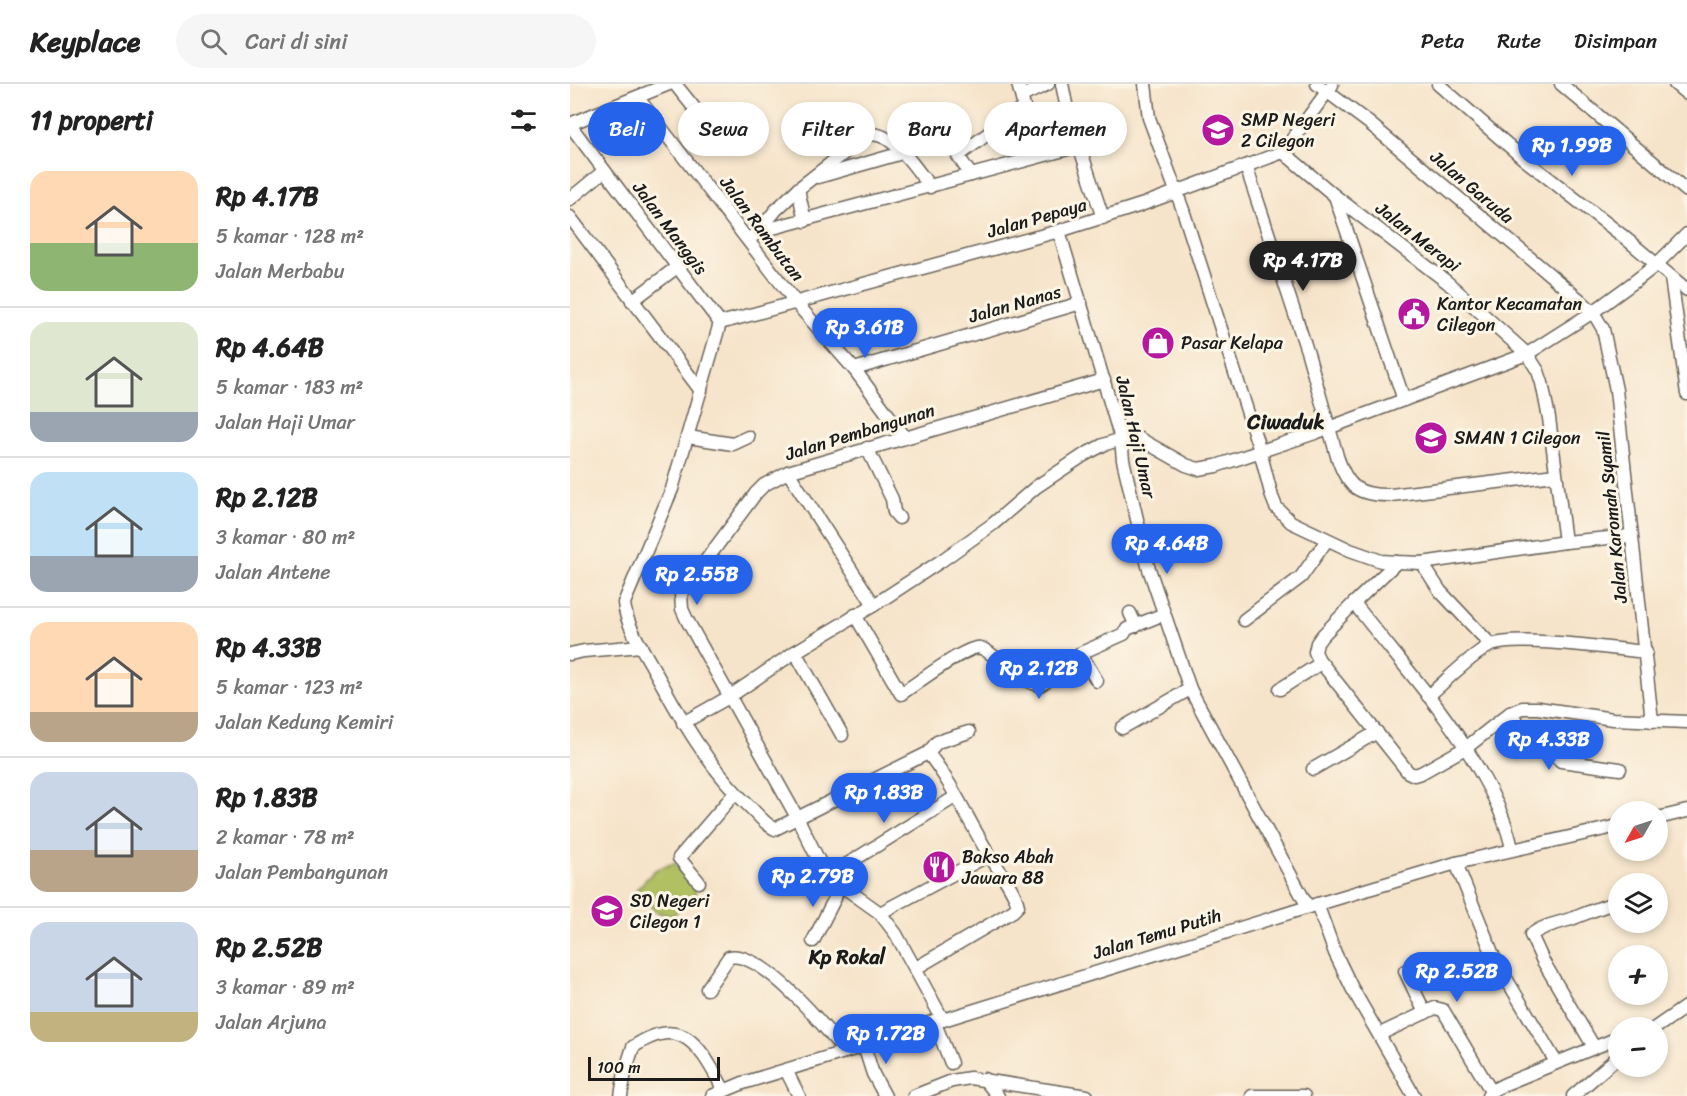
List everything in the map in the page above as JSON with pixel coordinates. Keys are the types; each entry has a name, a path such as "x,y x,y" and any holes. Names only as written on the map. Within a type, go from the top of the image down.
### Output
{"street":[{"path":"570,124 669,84"},
{"path":"675,84 690,102"},
{"path":"971,176 958,155 1022,108 1024,105 1018,84"},
{"path":"1022,96 1048,84"},
{"path":"1062,84 1066,102"},
{"path":"1145,84 1149,118 1186,221 1276,507 1290,522 1327,540 1381,561 1397,562 1422,562 1565,542 1631,536"},
{"path":"1438,84 1524,159 1624,237 1687,290"},
{"path":"1561,84 1687,191"},
{"path":"1675,84 1687,94"},
{"path":"1283,152 1326,86"},
{"name":"Jalan Garuda","path":"1326,86 1593,312"},
{"name":"Jalan Rambutan","path":"638,98 753,236 797,304 854,369 904,436"},
{"name":"Jalan Manggis","path":"570,124 720,323"},
{"path":"753,236 798,189 845,150 873,133 887,138"},
{"name":"Jalan Pepaya","path":"720,323 797,304 1103,218 1283,152"},
{"name":"Jalan Merapi","path":"1283,152 1335,196 1447,282 1527,354 1538,371 1542,383 1549,418 1565,542"},
{"path":"814,178 891,156"},
{"path":"904,156 930,187"},
{"path":"753,236 1043,156"},
{"path":"1082,156 1103,218"},
{"path":"1246,166 1308,354 1342,471 1349,483 1367,494 1391,495 1555,475"},
{"path":"570,199 604,171"},
{"path":"798,189 806,221"},
{"path":"1335,196 1404,400"},
{"path":"570,217 701,391"},
{"name":"Jalan Haji Umar","path":"1059,231 1121,439 1123,460 1148,566 1190,689 1312,905 1352,988 1414,1096"},
{"path":"683,723 729,697 795,652 941,561 993,524 1059,470 1102,445 1121,439 1140,439 1186,465 1198,469 1216,466 1329,428 1527,354 1593,312 1656,265 1687,234"},
{"path":"632,301 677,267"},
{"path":"1671,278 1687,394"},
{"name":"Jalan Nanas","path":"854,369 1081,303"},
{"name":"Jalan Karomah Syamil","path":"1593,312 1606,335 1616,390 1652,721"},
{"path":"720,323 672,489 624,603 641,646 683,723 735,793 772,828 779,828 798,819 928,753 937,742 969,732"},
{"name":"Jalan Pembangunan","path":"951,1064 938,1020 916,968 896,934 880,914 833,880 820,863 682,609 681,594 756,493 764,485 788,472 904,436 1104,380"},
{"path":"688,437 733,444 748,437"},
{"path":"867,448 892,499 894,512 899,518"},
{"path":"788,472 873,605"},
{"path":"1244,620 1301,577 1327,540"},
{"path":"1397,562 1317,643 1315,652 1321,663 1408,772 1414,775 1421,773 1467,747 1509,713 1522,708 1538,708 1613,719 1687,722"},
{"path":"1422,562 1440,591 1491,645"},
{"path":"1354,603 1467,747 1504,817 1512,849"},
{"path":"1130,613 1136,626"},
{"path":"1097,681 1081,653 1124,634 1127,629 1164,614"},
{"path":"855,615 901,694 973,647 982,648 1021,678 1040,685 1084,659"},
{"path":"1428,696 1491,645 1519,642 1646,652"},
{"path":"570,654 641,646"},
{"path":"795,652 842,735"},
{"path":"1280,689 1321,663"},
{"path":"1122,728 1190,689"},
{"path":"1509,713 1561,761 1620,769"},
{"path":"1313,769 1377,732"},
{"path":"916,968 1016,909 1018,903 955,797 942,770 928,753"},
{"path":"699,882 679,858 735,793"},
{"path":"813,941 835,898 833,880 955,797"},
{"path":"1668,816 1687,811"},
{"name":"Jalan Temu Putih","path":"712,1096 724,1090 938,1020 1312,905 1456,863 1608,828"},
{"path":"880,914 989,855"},
{"path":"1456,863 1495,960 1557,1062"},
{"path":"1594,1047 1544,962 1531,934 1608,904"},
{"path":"707,989 729,957 740,957 771,973 799,999 845,1052"},
{"path":"1405,971 1425,1013"},
{"path":"1668,1019 1687,1006"},
{"path":"1380,1034 1435,1008 1443,1010 1490,1094 1557,1062 1608,1042"},
{"path":"621,1096 625,1072 633,1047 659,1033 668,1032 679,1033 695,1043 724,1090"},
{"path":"864,1046 873,1074 885,1096"},
{"path":"1573,1096 1608,1066"},
{"path":"786,1070 800,1096"},
{"path":"914,1096 952,1081 969,1078 1087,1096"},
{"path":"984,1079 998,1096"},
{"path":"1252,1096 1304,1096"}],"green space":[{"path":"674,863 696,885 695,896 672,916 656,912 636,890 655,870"}],"place":[{"name":"SMP Negeri 2 Cilegon","path":"1218,130"},
{"name":"Kantor Kecamatan Cilegon","path":"1414,314"},
{"name":"Pasar Kelapa","path":"1158,343"},
{"name":"SMAN 1 Cilegon","path":"1431,438"},
{"name":"Bakso Abah Jawara 88","path":"939,867"},
{"name":"SD Negeri Cilegon 1","path":"607,911"}],"district":[{"name":"Ciwaduk","path":"1286,422"},
{"name":"Kp Rokal","path":"847,957"}]}
